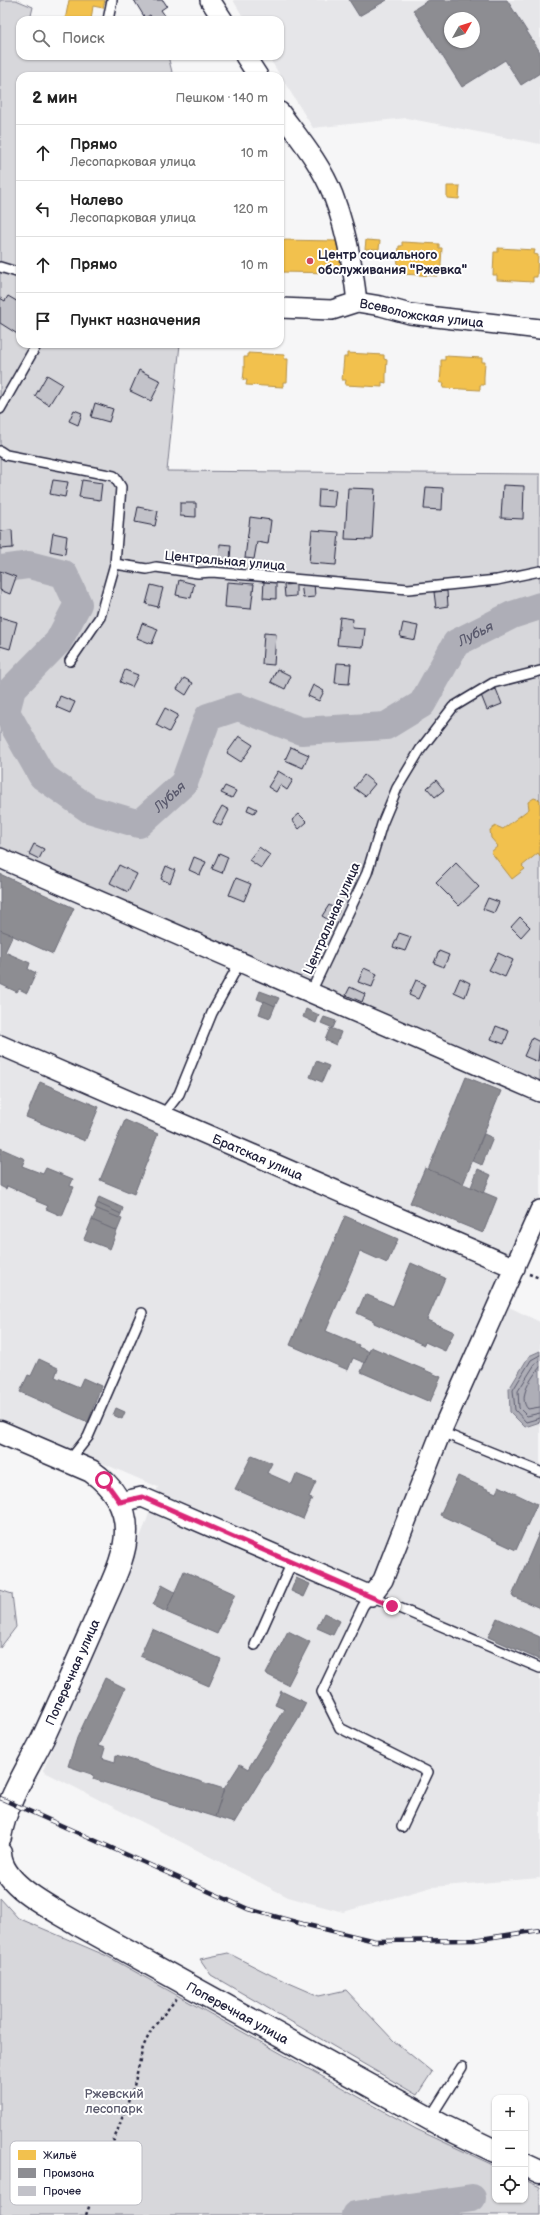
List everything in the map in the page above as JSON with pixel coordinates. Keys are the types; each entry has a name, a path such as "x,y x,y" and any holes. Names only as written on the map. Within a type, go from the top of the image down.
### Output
{"street":[{"path":"210,0 220,16"},
{"path":"248,60 255,72"},
{"path":"284,118 316,162 332,194 350,252 357,302"},
{"name":"Всеволожская улица","path":"284,308 332,310 357,302 381,306 410,314 540,329"},
{"path":"0,858 540,1092"},
{"name":"Братская улица","path":"0,1045 515,1268"},
{"path":"0,1432 91,1471 104,1480 120,1502 142,1497 371,1596 383,1580 441,1432 540,1210"},
{"name":"Поперечная улица","path":"0,1837 5,1813 65,1690 118,1565 126,1531 125,1518 120,1502"},
{"name":"Поперечная улица","path":"0,1853 4,1866 11,1877 28,1893 76,1923 186,1982 430,2118 492,2149"},
{"path":"528,2166 540,2172"}],"lane":[{"path":"109,16 112,0"},
{"path":"0,267 16,273"},
{"path":"0,408 35,348"},
{"path":"0,451 6,455 114,476 121,487 115,564 100,617 70,661"},
{"name":"Центральная улица","path":"115,564 147,569 156,567 198,573 212,572 408,589 497,580 540,571"},
{"name":"Центральная улица","path":"311,992 367,873 382,824 397,788 420,750 453,707 493,683 540,671"},
{"path":"162,1116 179,1094 212,1013 240,962"},
{"path":"69,1461 88,1436 142,1313"},
{"path":"441,1432 540,1472"},
{"path":"255,1645 292,1562"},
{"path":"402,1827 428,1772 340,1728 322,1692 363,1606 371,1596 540,1668"},
{"path":"430,2118 462,2067"}],"path":[{"path":"114,2141 134,2086 143,2047 152,2029 173,2004 186,1982"},
{"path":"86,2215 90,2205"}],"shaded area":[{"path":"233,0 540,0 540,144 406,118 313,128 284,82 284,72 278,72 270,60 284,60 284,16 243,16"},
{"path":"0,865 540,1102 540,1236 509,1307 540,1322 540,1878 432,1887 343,1912 288,1897 43,1771 145,1525 158,1487 0,1419"}],"green space":[{"path":"0,0 16,0 33,7 31,16 16,16 16,60 169,60 172,72 16,72 16,348 180,348 167,471 540,474 540,1081 0,850"},
{"path":"0,1590 12,1594 16,1627 0,1648"},
{"name":"Ржевский лесопарк","path":"0,1898 18,1918 107,1956 416,2129 492,2165 492,2203 528,2203 528,2181 540,2187 540,2215 0,2215"},
{"path":"228,1953 273,1976 319,1996 346,1990 394,2041 432,2072 417,2095 211,1975 200,1959"}],"water":[{"path":"540,1351 540,1422 525,1427 510,1412 509,1389 529,1356"}],"building: Жильё":[{"path":"69,0 105,0 103,8 93,6 92,16 66,16"},
{"path":"447,186 460,186 459,199 447,198"},
{"name":"Центр социального обслуживания \"Ржевка\"","path":"284,240 337,241 337,246 341,246 340,269 337,269 337,273 284,272"},
{"path":"366,240 380,241 379,249 365,249"},
{"path":"402,242 439,244 439,248 442,248 441,271 437,271 437,276 401,274 401,269 397,269 399,246 402,246"},
{"path":"498,248 535,250 534,254 538,255 537,277 533,277 533,282 497,280 497,275 493,275 494,252 498,252"},
{"path":"248,353 285,355 284,359 288,359 287,382 283,382 283,387 246,385 247,380 243,380 244,357 248,357"},
{"path":"347,353 384,355 384,359 387,360 386,383 382,382 382,387 345,385 346,380 342,380 344,357 347,357"},
{"path":"445,356 482,358 482,362 485,362 484,385 480,385 480,390 443,388 444,383 440,383 441,360 445,360"},
{"path":"534,798 540,800 540,856 538,853 522,866 525,869 512,879 491,852 498,846 491,838 490,830 496,826 503,829 529,809 528,802"}],"building: Промзона":[{"path":"349,0 387,0 359,16"},
{"path":"429,0 507,0 540,52 540,73 521,85 505,60 462,87 413,10"},
{"path":"0,874 74,908 53,954 0,930"},
{"path":"0,930 13,935 5,952 30,963 28,969 36,973 27,993 19,989 17,992 0,984"},
{"path":"260,991 279,998 275,1006 257,999"},
{"path":"264,1001 275,1006 270,1018 259,1014"},
{"path":"306,1009 319,1015 316,1023 303,1017"},
{"path":"324,1017 336,1021 333,1028 321,1023"},
{"path":"330,1028 341,1032 336,1045 325,1040"},
{"path":"316,1061 329,1066 322,1082 310,1077"},
{"path":"466,1077 501,1091 463,1184 428,1170"},
{"path":"40,1082 99,1107 85,1141 26,1117"},
{"path":"125,1120 158,1134 134,1194 100,1180"},
{"path":"484,1134 493,1138 482,1165 473,1161"},
{"path":"0,1148 25,1159 22,1166 43,1174 46,1168 73,1179 70,1186 74,1187 62,1216 46,1209 48,1206 36,1201 37,1199 7,1186 6,1189 0,1186"},
{"path":"425,1168 497,1198 483,1233 410,1203"},
{"path":"478,1169 491,1175 483,1193 471,1187"},
{"path":"99,1197 123,1208 121,1214 97,1203"},
{"path":"97,1203 121,1214 119,1218 95,1208"},
{"path":"97,1209 122,1219 117,1231 92,1220"},
{"path":"345,1216 398,1239 387,1263 360,1251 326,1331 359,1345 358,1347 370,1352 365,1363 353,1358 348,1370 290,1345"},
{"path":"92,1220 117,1231 110,1249 84,1239"},
{"path":"411,1263 445,1278 427,1320 454,1332 445,1351 425,1342 424,1345 374,1323 374,1321 357,1313 365,1294 393,1306"},
{"path":"371,1347 441,1377 430,1402 361,1372"},
{"path":"39,1359 58,1368 55,1377 79,1387 83,1378 101,1386 88,1422 20,1392 28,1375 31,1376"},
{"path":"116,1408 125,1412 122,1419 113,1415"},
{"path":"252,1455 272,1463 267,1473 292,1484 296,1474 316,1482 309,1497 312,1498 303,1519 235,1489"},
{"path":"458,1476 496,1493 499,1486 537,1504 516,1550 440,1515"},
{"path":"540,1531 540,1608 512,1596"},
{"path":"184,1571 235,1594 217,1634 166,1612"},
{"path":"296,1578 310,1584 304,1597 291,1591"},
{"path":"162,1585 175,1592 166,1612 153,1605"},
{"path":"324,1613 340,1621 333,1635 317,1628"},
{"path":"497,1618 540,1637 540,1660 488,1637"},
{"path":"152,1629 221,1659 209,1686 140,1656"},
{"path":"288,1631 310,1642 288,1685 266,1674"},
{"path":"105,1678 125,1688 98,1746 105,1748 102,1758 115,1762 116,1755 224,1789 215,1817 93,1779 94,1775 68,1766 77,1738"},
{"path":"281,1691 306,1703 299,1717 234,1823 215,1817 224,1789 240,1764 248,1769 284,1709 275,1705"}],"building: Прочее":[{"path":"134,0 163,0 167,6 161,10 165,16 144,16"},
{"path":"8,296 16,301 16,333 0,323 0,298 5,301"},
{"path":"139,370 161,381 151,401 130,391"},
{"path":"47,375 62,384 49,405 35,396"},
{"path":"95,403 113,409 109,422 91,417"},
{"path":"74,410 82,413 78,425 69,421"},
{"path":"53,480 68,482 65,497 50,494"},
{"path":"82,480 102,483 100,500 79,497"},
{"path":"503,485 524,486 523,519 501,518"},
{"path":"426,487 443,488 442,510 424,509"},
{"path":"348,488 375,489 372,540 345,539"},
{"path":"319,489 336,490 334,507 318,506"},
{"path":"180,503 196,503 196,517 180,516"},
{"path":"138,507 158,511 155,526 135,522"},
{"path":"250,517 271,520 268,544 257,542 254,559 245,558"},
{"path":"12,530 13,548 0,549 0,531"},
{"path":"312,530 339,532 336,565 309,563"},
{"path":"53,533 67,536 65,554 50,551"},
{"path":"220,544 231,545 230,561 219,561"},
{"path":"0,571 16,577 10,594 0,590"},
{"path":"179,580 194,584 191,598 176,595"},
{"path":"264,581 276,581 276,599 263,598"},
{"path":"227,582 254,584 251,609 225,607"},
{"path":"314,582 315,597 303,598 301,583"},
{"path":"296,584 296,596 285,597 284,585"},
{"path":"151,585 163,588 158,607 146,604"},
{"path":"447,591 448,606 436,608 434,592"},
{"path":"0,617 17,622 10,649 0,646"},
{"path":"340,617 353,619 352,628 365,629 363,647 337,645"},
{"path":"142,623 158,629 152,644 137,638"},
{"path":"403,623 418,626 415,640 400,637"},
{"path":"264,633 276,634 274,665 262,664"},
{"path":"337,663 351,664 349,684 335,683"},
{"path":"277,669 291,676 285,689 271,682"},
{"path":"125,670 138,675 132,687 120,682"},
{"path":"184,678 193,683 186,695 177,689"},
{"path":"313,685 324,691 319,701 308,696"},
{"path":"496,689 502,704 487,710 481,695"},
{"path":"60,696 75,702 70,713 56,707"},
{"path":"165,708 178,715 169,732 156,725"},
{"path":"239,736 253,745 241,762 227,753"},
{"path":"291,747 309,755 303,768 285,760"},
{"path":"278,771 293,780 287,790 280,785 276,792 268,787"},
{"path":"364,775 375,784 365,796 354,788"},
{"path":"436,780 444,790 435,797 427,788"},
{"path":"225,786 236,791 232,798 221,793"},
{"path":"249,805 257,809 254,813 247,810"},
{"path":"222,806 229,810 221,826 213,822"},
{"path":"299,814 307,822 299,829 292,820"},
{"path":"34,844 44,849 39,859 29,854"},
{"path":"259,847 270,855 261,868 249,860"},
{"path":"219,853 228,857 222,873 212,869"},
{"path":"194,857 206,862 200,875 189,870"},
{"path":"456,863 479,887 459,906 436,883"},
{"path":"119,865 137,874 128,892 110,883"},
{"path":"166,866 175,870 170,883 161,879"},
{"path":"236,878 251,884 244,901 229,895"},
{"path":"488,898 499,902 494,913 483,909"},
{"path":"329,905 339,911 332,922 322,916"},
{"path":"520,917 530,927 521,937 511,927"},
{"path":"399,933 411,937 405,951 393,947"},
{"path":"439,951 449,955 444,967 434,963"},
{"path":"498,953 513,960 505,977 489,970"},
{"path":"364,968 377,974 372,987 358,982"},
{"path":"460,978 470,983 465,997 454,992"},
{"path":"416,980 425,984 418,999 409,995"},
{"path":"350,987 365,994 362,1002 346,995"},
{"path":"496,1026 509,1031 504,1044 491,1039"},
{"path":"532,1038 540,1042 538,1062 524,1056"}],"waterway":[{"name":"Лубья","path":"0,569 29,565 64,574 78,604 58,642 12,689 6,712 42,776 89,809 139,824 184,783 208,717 238,707 301,731 386,726 422,704 456,643 512,615 540,606"},
{"path":"355,2215 472,2198"}],"railway":[{"path":"0,1798 248,1909 303,1924 375,1941 474,1940 540,1930"}],"place":[{"name":"Центр социального обслуживания \"Ржевка\"","path":"310,261"}],"route":[{"path":"104,1480 120,1502 142,1497 392,1606"}]}
